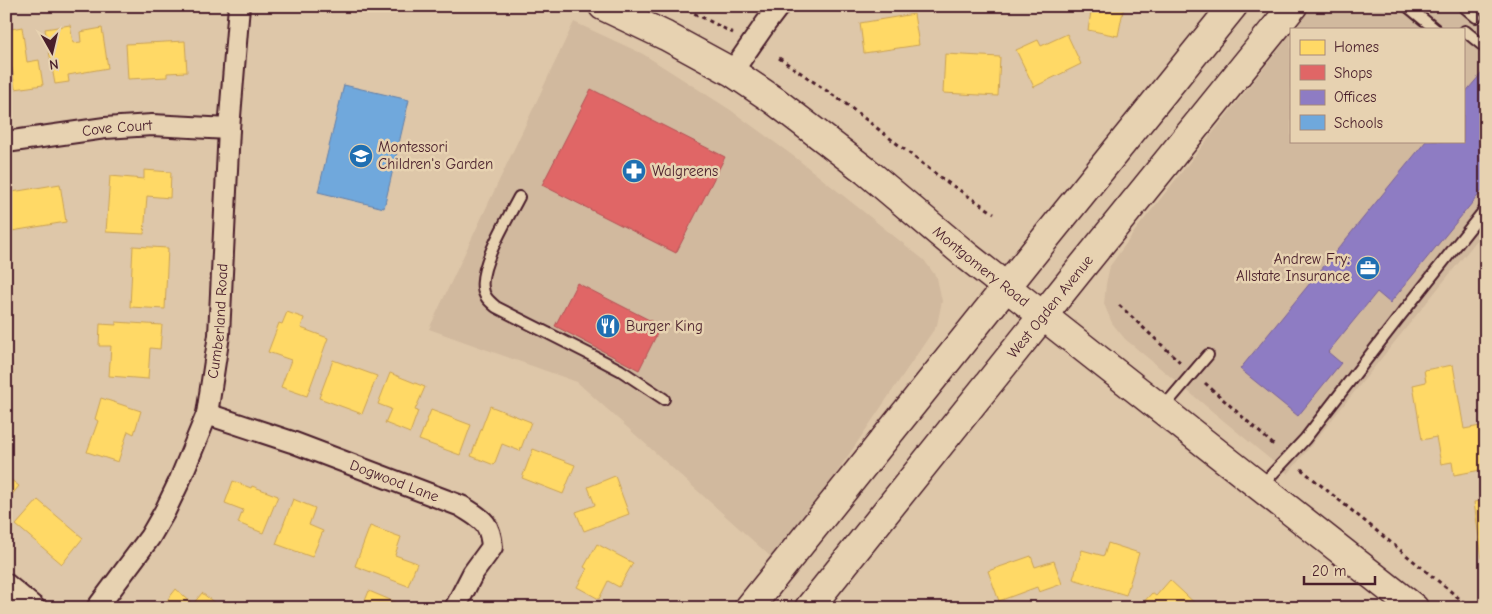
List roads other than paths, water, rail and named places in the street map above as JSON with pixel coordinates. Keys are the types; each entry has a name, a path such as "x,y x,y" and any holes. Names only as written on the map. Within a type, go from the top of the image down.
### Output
{"main road":[{"name":"Montgomery Road","path":"603,6 666,36 732,72 775,101 866,171 1006,287 1414,608"},
{"path":"749,608 1233,6"},
{"name":"West Ogden Avenue","path":"809,608 1293,6"}],"street":[{"name":"Cumberland Road","path":"97,608 150,536 165,511 207,414 219,335 230,129 239,6"},
{"path":"732,72 779,6"},
{"name":"Cove Court","path":"6,142 105,128 152,125 230,129"},
{"name":"Dogwood Lane","path":"207,414 292,442 460,506 482,520 491,534 492,547 473,573 455,608"},
{"path":"6,584 35,608"}],"lane":[{"path":"1407,6 1434,28"},
{"path":"1462,6 1476,17"},
{"path":"1465,31 1486,48"},
{"path":"519,197 489,257 482,276 486,298 496,307 613,366 664,399"},
{"path":"1260,487 1306,439 1486,208"},
{"path":"1162,409 1208,355"}],"place":[{"name":"Montessori Children's Garden","path":"361,156"},
{"name":"Walgreens","path":"634,171"},
{"name":"Andrew Fry: Allstate Insurance","path":"1368,268"},
{"name":"Burger King","path":"608,326"}]}
